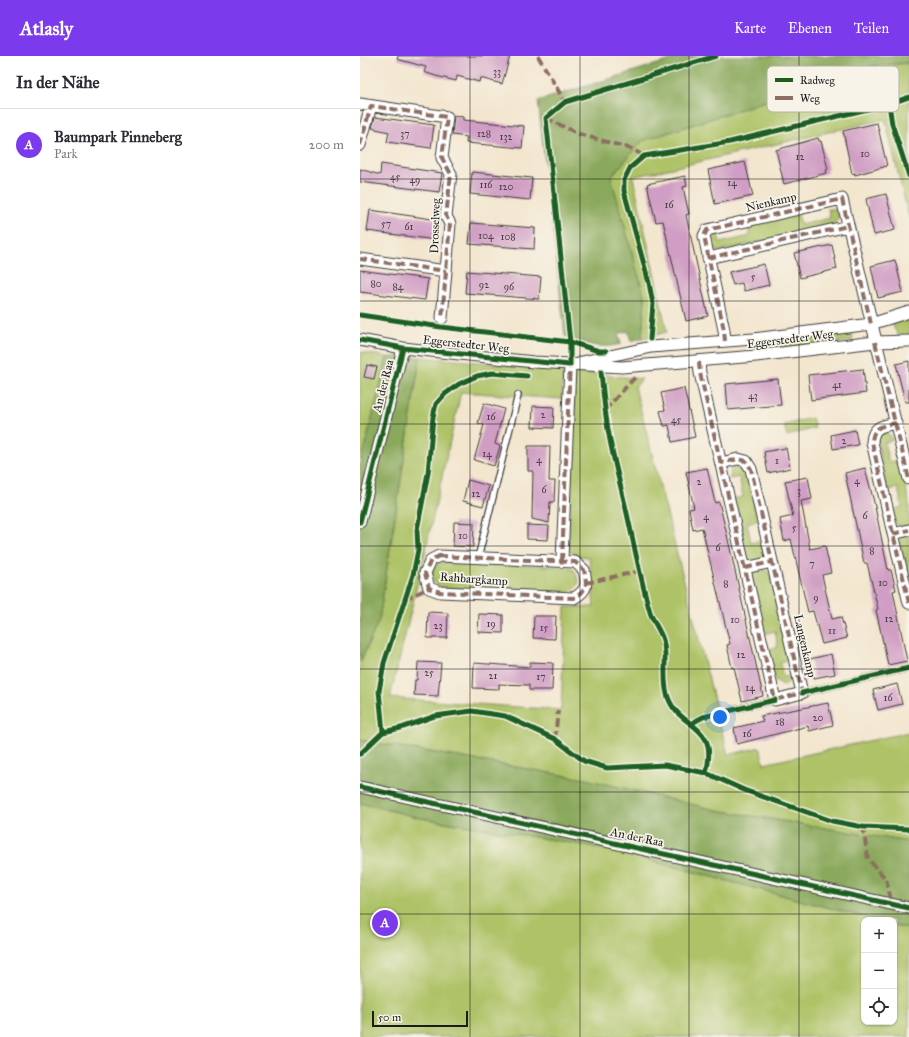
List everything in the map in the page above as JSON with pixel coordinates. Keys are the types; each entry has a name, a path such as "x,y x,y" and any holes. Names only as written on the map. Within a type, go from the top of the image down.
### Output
{"street":[{"name":"Drosselweg","path":"360,104 447,117 442,158 451,174 446,216 450,224 442,318"},
{"path":"360,145 371,106"},
{"name":"Nienkamp","path":"725,341 704,236 707,230 842,199 871,324"},
{"path":"708,258 848,226"},
{"name":"Drosselweg","path":"360,259 446,271"},
{"name":"Eggerstedter Weg","path":"570,365 651,347 706,343 871,324 909,312"},
{"path":"871,324 909,479"},
{"name":"Eggerstedter Weg","path":"360,340 403,348 570,365 622,367 704,362 876,342 909,341"},
{"path":"706,343 704,362 721,463 774,700"},
{"name":"An der Raa","path":"360,522 403,348"},
{"path":"562,561 570,365"},
{"path":"896,423 878,427 872,433 872,442 909,603"},
{"name":"Langenkamp","path":"721,463 738,459 746,461 750,469 802,693 774,700"},
{"path":"893,534 909,530"},
{"name":"Rahbargkamp","path":"439,556 562,561 575,562 584,570 586,583 583,593 574,598 440,592 429,588 425,573 431,560 439,556"},
{"path":"745,568 772,562"},
{"name":"An der Raa","path":"360,787 909,908"}],"lane":[{"path":"478,558 518,395"},
{"path":"802,693 909,668"},
{"path":"732,710 774,700"}],"green space":[{"path":"683,56 909,56 909,63 874,66 767,66 767,101 642,141 611,177 645,299 642,338 631,341 628,331 618,334 621,344 612,346 586,344 565,336 538,101"},
{"path":"909,63 909,218 885,119 633,177 667,332 642,338 645,299 611,177 642,141 767,101 767,112 899,112 899,66 874,66"},
{"path":"828,209 834,209 837,211 839,218 833,225 720,251 715,251 713,246 713,237 718,234 720,243 750,236 748,228 754,226 754,222 791,214 792,217 798,215 801,225 830,218"},
{"path":"909,315 909,337 899,337 893,326 894,321"},
{"path":"851,332 853,337 852,341 752,352 750,348 754,342"},
{"path":"360,352 387,357 360,467"},
{"path":"387,357 420,357 379,620 360,663 360,467"},
{"path":"420,357 557,369 563,374 562,399 461,392 390,698 561,710 565,607 594,607 589,557 578,556 571,553 568,546 575,372 642,379 635,387 728,755 760,747 764,764 909,732 909,842 716,810 585,779 360,740 360,663 379,620"},
{"path":"812,418 815,428 787,436 784,425"},
{"path":"885,433 890,435 892,440 884,443 889,462 900,460 909,502 909,525 902,527 894,522 892,510 902,507 898,488 887,490 877,438 880,434"},
{"path":"739,466 744,468 746,471 758,521 747,523 751,543 762,540 764,556 754,562 745,556 732,499 743,497 739,477 730,479 731,470"},
{"path":"909,535 909,584 900,543 901,538"},
{"path":"446,561 568,567 574,570 579,582 574,589 565,593 443,588 435,583 432,574 438,563"},
{"path":"762,569 770,574 790,660 780,663 783,677 791,676 789,682 783,685 775,680 768,649 778,647 775,631 764,634 751,577 756,571"},
{"path":"360,740 585,779 716,810 909,842 909,929 897,926 897,917 864,917 607,849 421,818 360,803"},
{"path":"360,803 421,818 607,849 864,917 861,917 861,1025 897,1025 897,926 909,929 909,1037 360,1037"}],"building":[{"path":"398,56 510,56 502,84 480,78 479,82 457,76 456,81 436,76 424,72 426,67 397,59"},
{"path":"454,116 463,117 463,120 524,126 522,148 466,143 467,137 452,135"},
{"path":"375,117 434,125 431,148 387,142 389,132 372,128"},
{"path":"877,123 887,166 855,175 855,173 852,174 843,131"},
{"path":"818,138 819,141 821,141 828,169 826,170 827,173 784,184 776,150"},
{"path":"745,162 753,196 715,204 708,170"},
{"path":"381,164 442,173 439,192 360,182 360,169 380,175"},
{"path":"472,172 532,178 530,200 470,194"},
{"path":"685,176 687,186 683,187 689,214 686,215 708,316 686,321 663,221 656,222 647,184"},
{"path":"886,194 895,230 874,235 866,199"},
{"path":"370,210 439,220 436,240 367,231"},
{"path":"471,223 535,228 534,249 469,244"},
{"path":"832,245 837,269 800,278 794,253"},
{"path":"895,260 903,292 878,298 871,266"},
{"path":"764,264 769,285 744,291 742,283 733,285 729,272"},
{"path":"360,270 428,279 425,300 360,292"},
{"path":"467,271 541,277 539,299 465,293"},
{"path":"909,361 909,402 905,402 896,364"},
{"path":"367,365 377,367 374,379 364,377"},
{"path":"863,369 866,393 811,400 808,375"},
{"path":"778,379 781,405 728,410 726,384"},
{"path":"684,388 695,437 672,442 669,425 664,426 660,411 665,410 661,393"},
{"path":"484,403 504,409 495,444 500,446 494,466 474,460 484,425 478,423"},
{"path":"533,406 554,407 553,428 532,427"},
{"path":"855,430 858,445 833,449 831,435"},
{"path":"528,446 550,446 549,481 555,481 554,502 550,502 549,523 532,519 533,471 528,471"},
{"path":"786,448 790,468 768,473 764,452"},
{"path":"707,468 715,503 719,502 763,696 742,701 734,667 732,668 727,645 730,644 702,528 693,530 689,509 694,508 686,472"},
{"path":"865,468 874,502 888,570 891,570 896,590 893,591 907,661 888,665 876,610 878,609 867,563 864,563 845,473"},
{"path":"808,477 812,499 801,501 810,549 825,546 831,573 822,575 832,619 841,617 847,638 822,644 813,611 808,612 791,539 784,541 780,519 793,516 785,481"},
{"path":"468,480 489,486 483,506 463,501"},
{"path":"454,522 474,523 473,547 453,546"},
{"path":"527,525 549,526 548,540 527,539"},
{"path":"428,612 448,613 447,638 427,638"},
{"path":"479,614 503,615 503,633 478,632"},
{"path":"534,616 556,616 555,639 533,638"},
{"path":"831,654 835,674 814,678 810,659"},
{"path":"418,662 441,663 438,696 414,695"},
{"path":"530,662 553,663 552,690 529,690 529,685 499,684 499,689 473,688 474,663 530,667"},
{"path":"897,684 902,704 878,710 873,690"},
{"path":"828,703 833,725 809,731 808,726 737,744 734,728 763,721 761,716"}],"marked path":[{"path":"538,56 565,102"},
{"path":"360,145 371,106 447,117 442,158 451,174 446,216 450,224 442,318"},
{"path":"546,118 579,134 632,149 644,156"},
{"path":"725,341 704,236 707,230 842,199 871,324"},
{"path":"708,258 848,226"},
{"path":"360,259 446,271"},
{"path":"875,342 909,479"},
{"path":"562,561 570,362"},
{"path":"699,362 700,373 775,700 802,693 751,469 746,461 738,459 721,463"},
{"path":"605,410 637,375"},
{"path":"896,423 883,426 876,430 872,442 909,603"},
{"path":"893,534 909,530"},
{"path":"439,556 575,562 584,570 586,583 582,592 574,598 440,592 429,588 425,573 431,560 439,556"},
{"path":"745,568 772,562"},
{"path":"586,583 640,571"},
{"path":"405,599 429,588"},
{"path":"555,739 558,710"},
{"path":"863,827 868,859 886,879 892,904"}],"cycle path":[{"path":"360,340 403,348 570,365 570,342 546,118 565,102 716,56"},
{"path":"899,100 909,97"},
{"path":"650,339 653,304 649,283 624,191 624,180 630,168 644,156 730,142 856,112"},
{"path":"890,112 892,124 909,176"},
{"path":"360,315 441,327 570,342 599,351 606,351"},
{"path":"360,522 403,348"},
{"path":"601,372 605,411 611,445 641,577 650,612 663,640 667,694 672,706 702,734 707,744 709,756 706,773"},
{"path":"360,754 383,732 379,691 384,663 413,575 418,550 417,530 428,473 433,417 436,404 445,394 459,384 477,376 492,373 527,376"},
{"path":"802,693 909,668"},
{"path":"692,723 703,717 775,700"},
{"path":"383,732 401,728 435,716 472,711 505,716 555,739 584,761 607,768 665,765 706,773 744,790 832,821 863,827 909,829"},
{"path":"360,787 909,908"}],"place":[{"name":"Baumpark Pinneberg","path":"385,923"}]}
